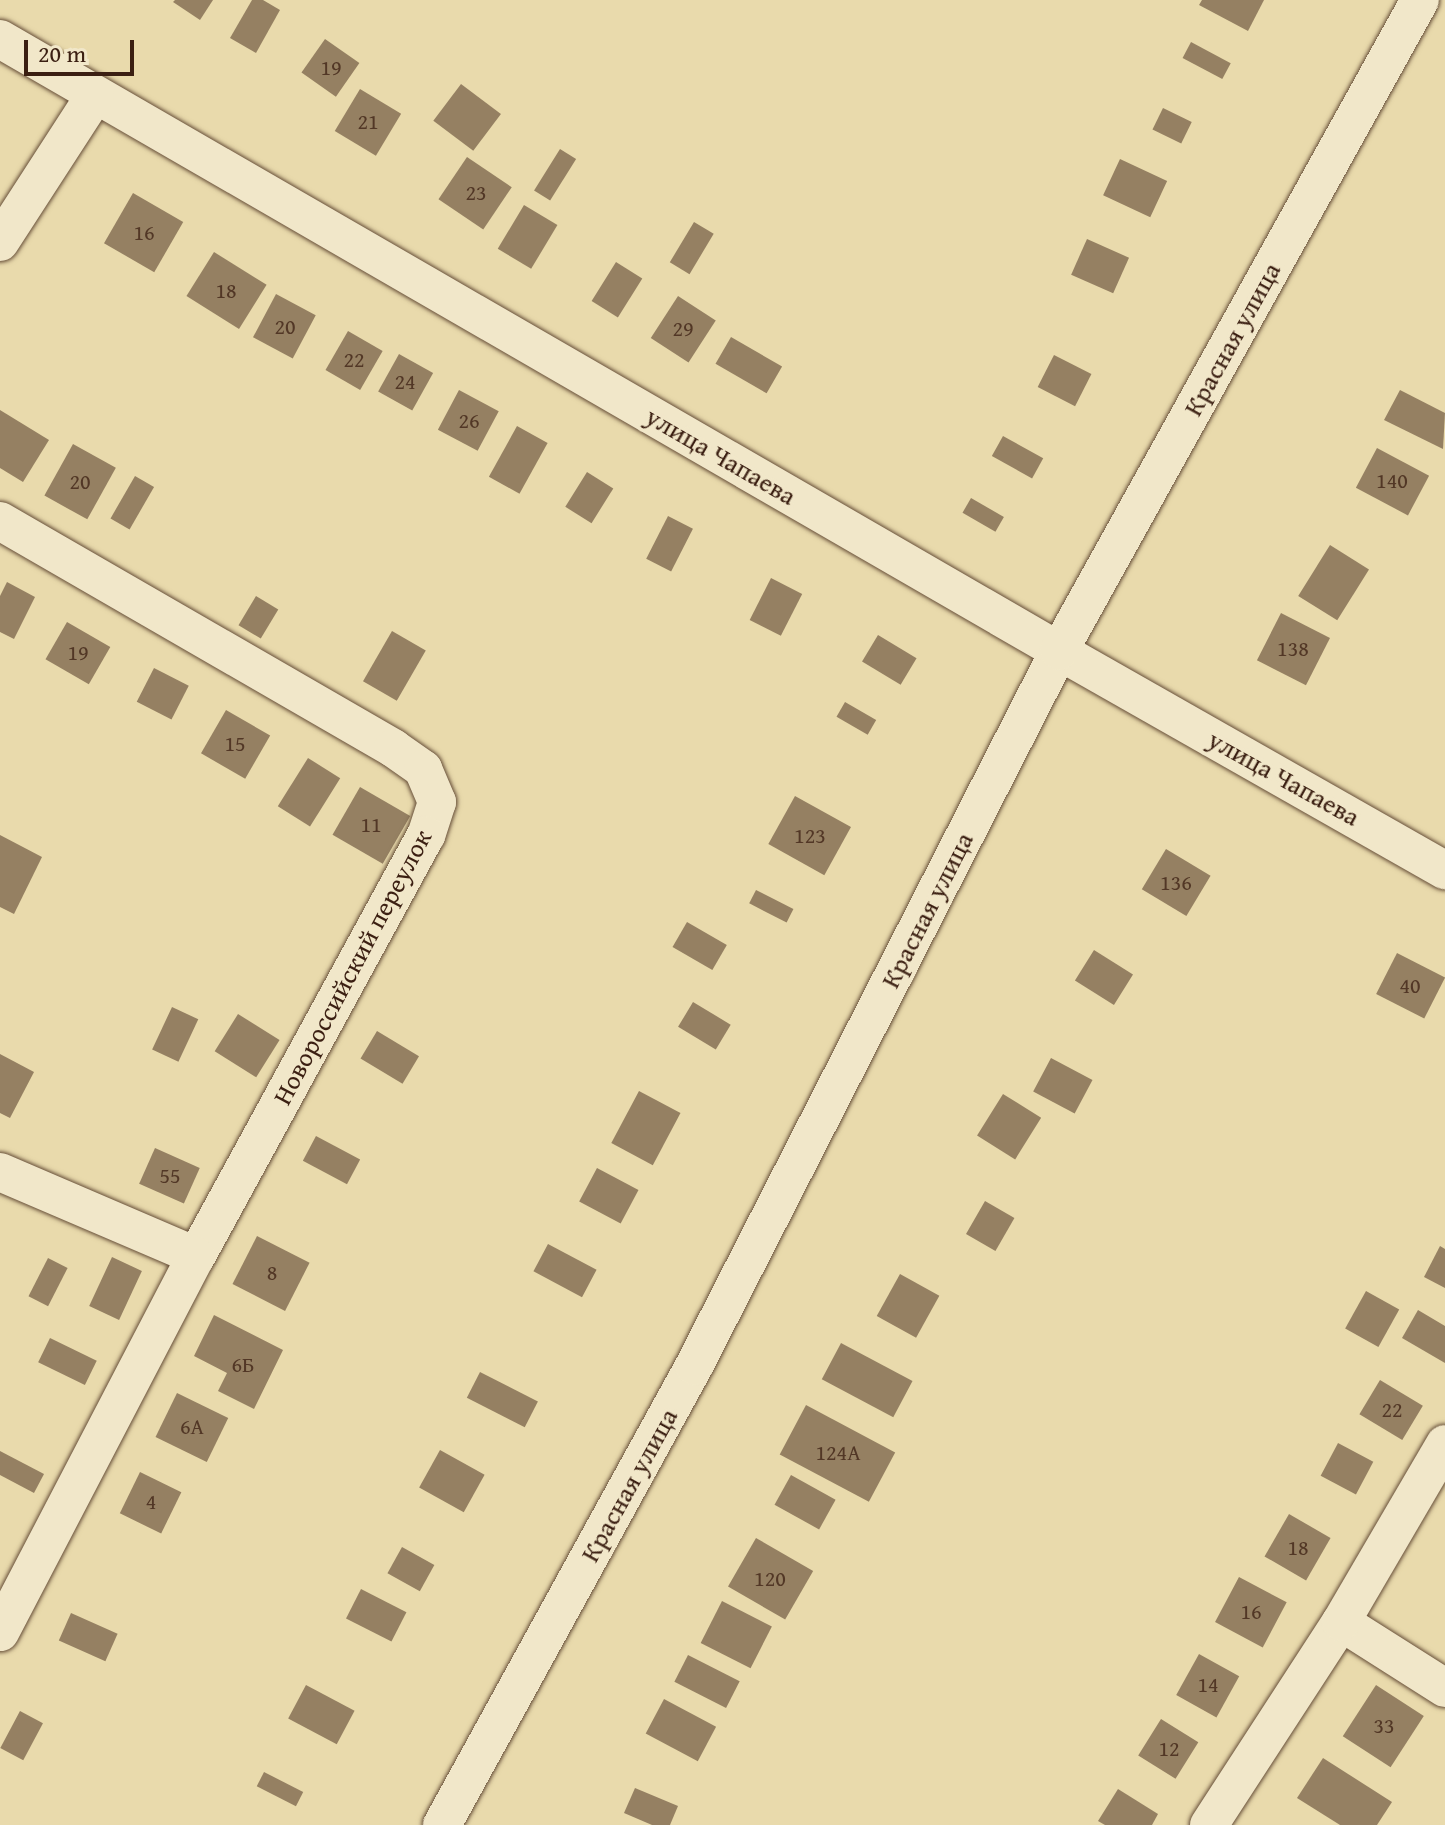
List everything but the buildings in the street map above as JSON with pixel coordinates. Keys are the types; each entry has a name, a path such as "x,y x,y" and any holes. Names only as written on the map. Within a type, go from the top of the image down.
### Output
{"street":[{"name":"Красная улица","path":"442,1825 694,1366 1059,651 1420,0"},
{"name":"улица Чапаева","path":"0,39 1059,651 1445,870"},
{"path":"0,242 95,95"},
{"name":"Новороссийский переулок","path":"0,521 393,748 423,769 437,802 426,835 196,1256 0,1632"},
{"path":"0,1172 196,1256"},
{"path":"1209,1825 1341,1622 1445,1444"},
{"path":"1341,1622 1445,1688"}]}
